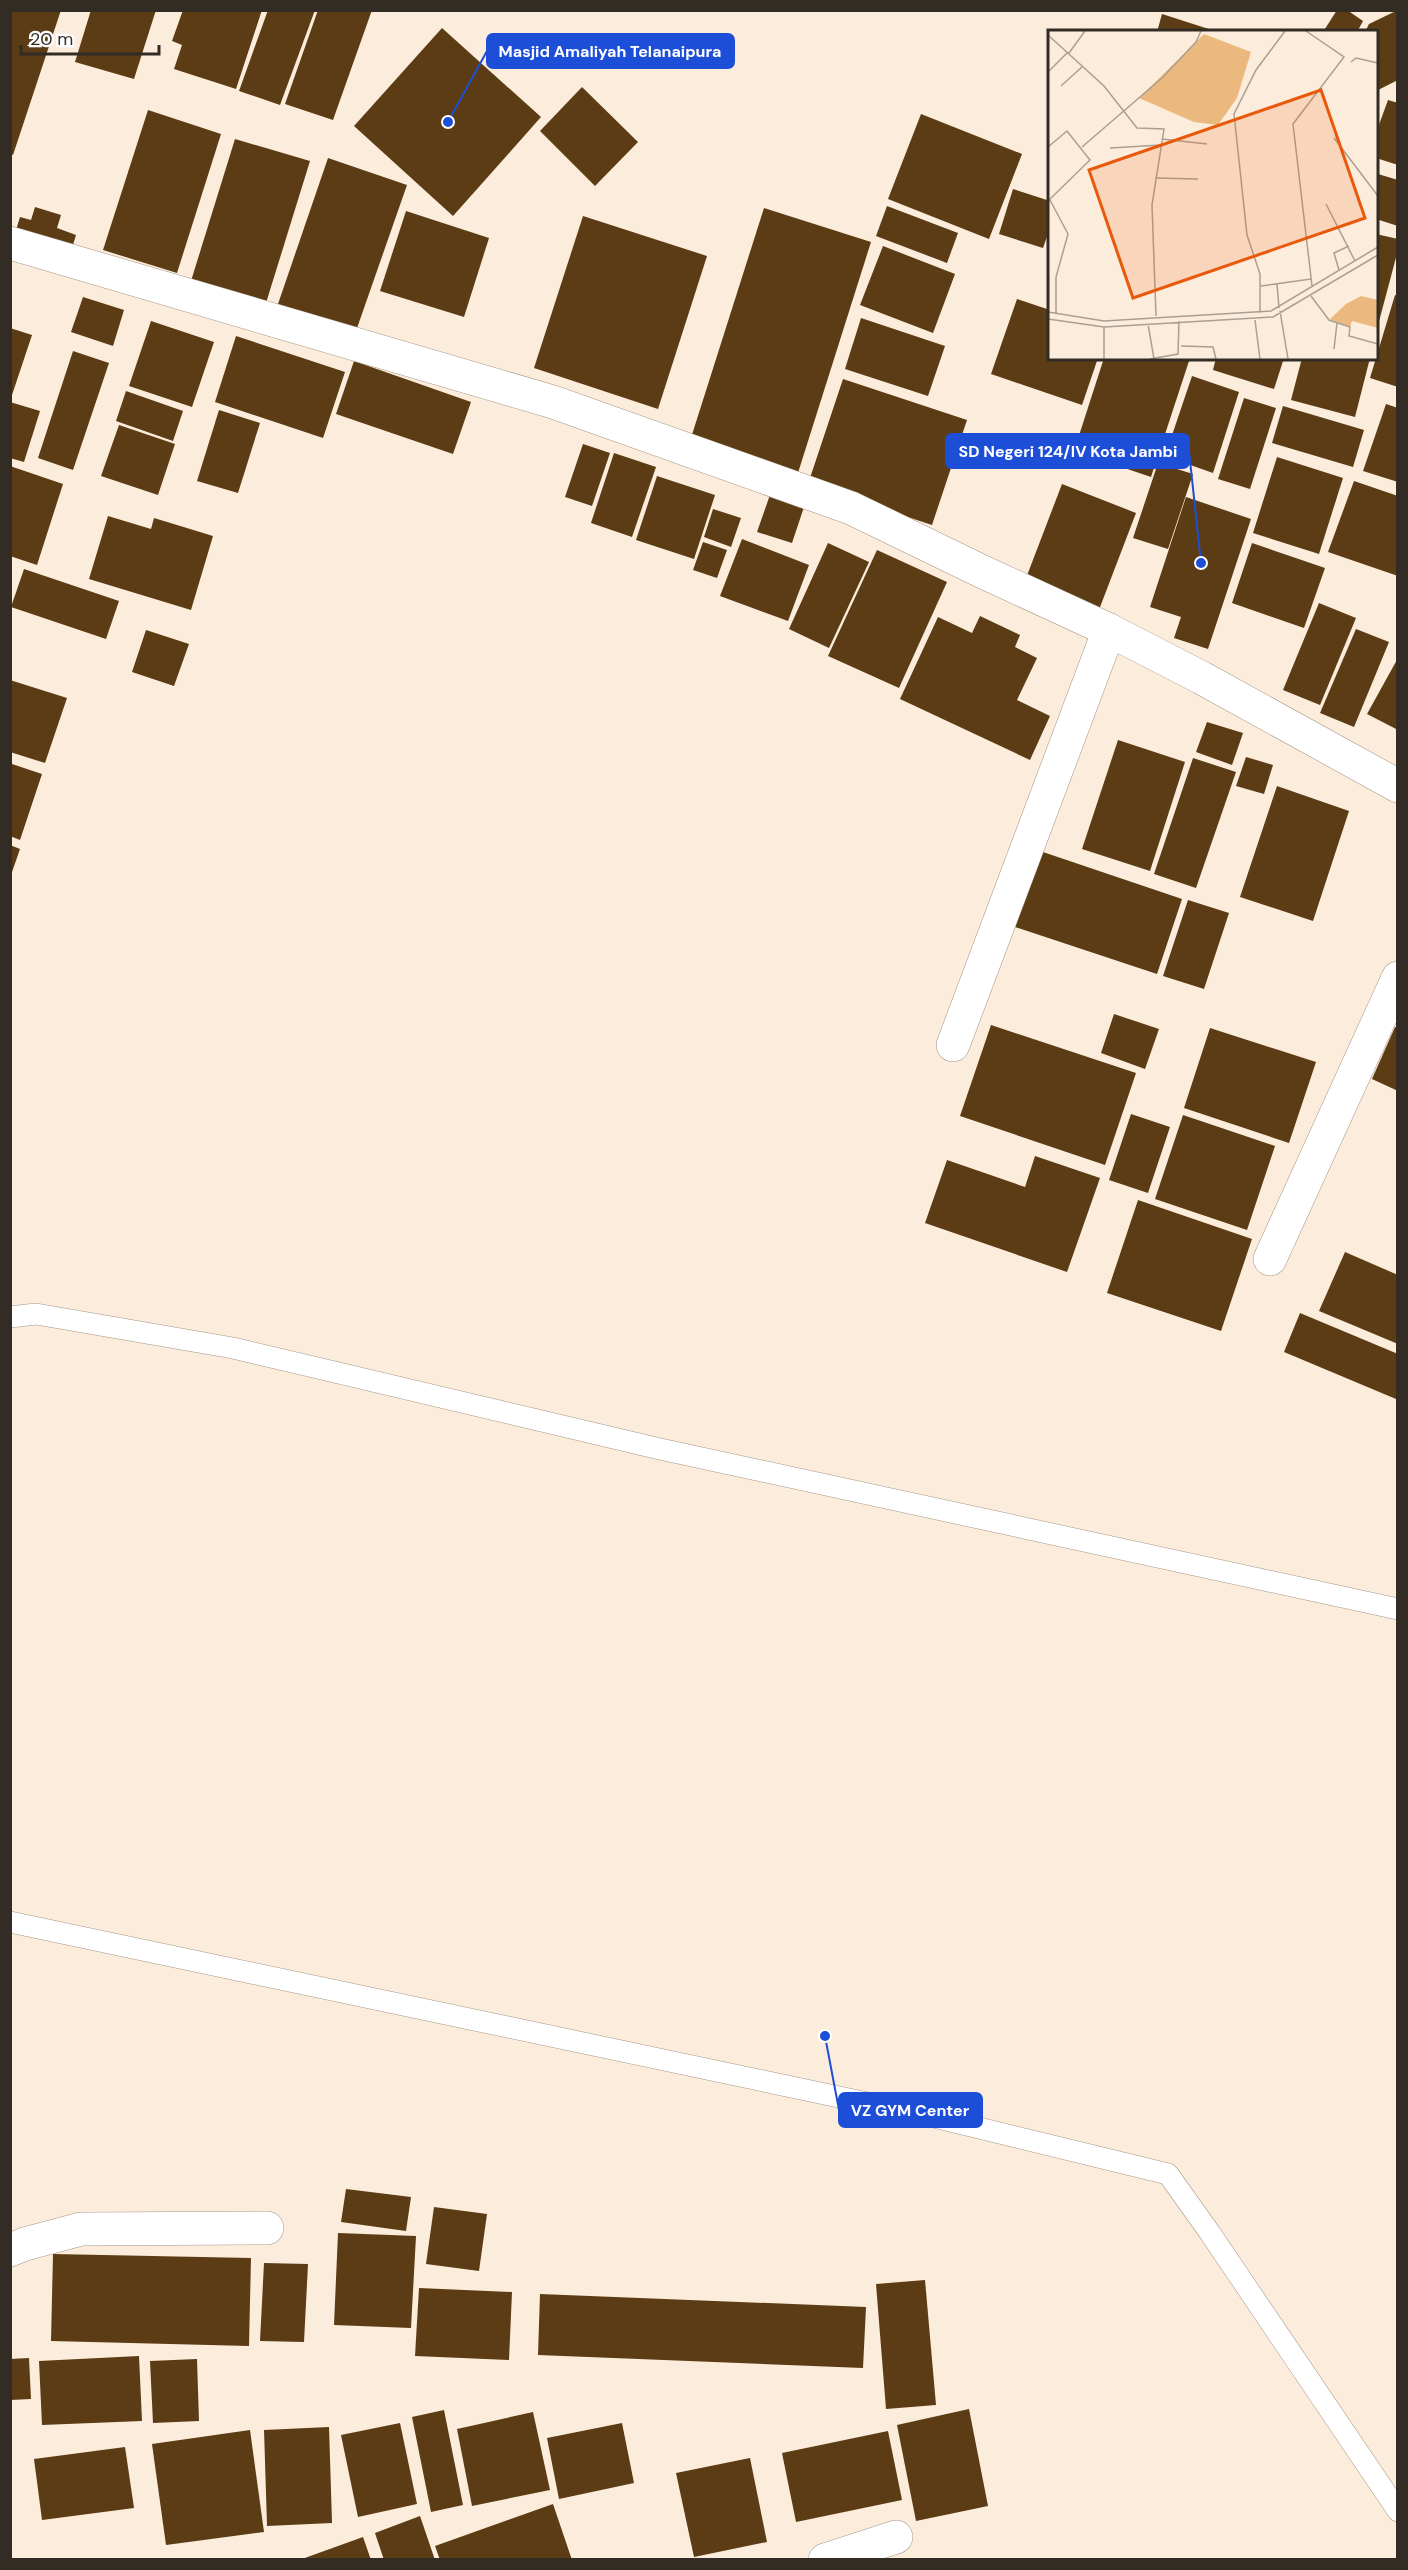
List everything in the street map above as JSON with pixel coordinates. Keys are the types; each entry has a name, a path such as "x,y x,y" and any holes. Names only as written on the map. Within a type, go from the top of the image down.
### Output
{"street":[{"path":"10,243 553,402 851,508 1109,630 1202,678 1398,786"},
{"path":"953,1045 1109,630"},
{"path":"1270,1259 1398,978"},
{"path":"10,2250 81,2229 267,2228"},
{"path":"825,2559 896,2538"}],"lane":[{"path":"10,1317 36,1314 233,1348 660,1449 1398,1609"},
{"path":"10,1922 923,2115 1168,2174 1398,2511"}],"building":[{"path":"10,10 61,10 13,155 10,154"},
{"path":"91,10 156,10 134,79 75,62"},
{"path":"183,10 262,10 236,89 174,69 182,45 172,41"},
{"path":"268,10 315,10 280,105 239,91"},
{"path":"318,10 372,10 333,120 285,104"},
{"path":"1337,10 1347,10 1363,21 1358,30 1324,30"},
{"path":"1398,10 1398,80 1378,90 1378,30 1366,30 1369,24"},
{"path":"1162,14 1212,30 1158,30"},
{"path":"442,28 541,117 453,216 354,126"},
{"path":"582,87 638,142 595,186 540,131"},
{"path":"1388,100 1398,103 1398,165 1378,159 1378,128"},
{"path":"148,110 221,134 177,273 103,250"},
{"path":"921,114 1022,154 989,239 888,199"},
{"path":"235,139 310,161 266,303 191,281"},
{"path":"328,158 407,185 356,331 278,304"},
{"path":"1378,174 1398,180 1398,226 1378,220"},
{"path":"1013,189 1048,200 1048,234 1043,248 999,234"},
{"path":"887,206 958,233 947,263 876,236"},
{"path":"35,207 61,215 57,228 76,235 69,258 13,240 20,217 31,220"},
{"path":"764,208 871,242 797,476 690,441"},
{"path":"406,211 489,238 464,317 380,291"},
{"path":"583,216 707,256 658,409 534,368"},
{"path":"1378,234 1398,239 1398,250 1378,325"},
{"path":"883,246 955,274 933,333 860,305"},
{"path":"1395,295 1398,296 1398,387 1370,378 1375,360 1378,360 1378,351"},
{"path":"83,297 124,310 113,346 71,332"},
{"path":"1017,299 1048,309 1048,360 1097,360 1082,405 991,374"},
{"path":"861,318 945,346 928,396 845,369"},
{"path":"151,321 214,342 192,407 129,386"},
{"path":"10,328 32,335 11,398 10,398"},
{"path":"236,336 345,372 323,438 215,402"},
{"path":"73,351 109,363 73,470 38,458"},
{"path":"1103,360 1189,361 1151,477 1074,451"},
{"path":"1216,360 1283,360 1274,389 1213,370"},
{"path":"1301,360 1369,360 1355,417 1291,400"},
{"path":"354,361 471,402 453,454 336,414"},
{"path":"1192,376 1239,392 1213,473 1165,456"},
{"path":"843,379 967,420 932,525 808,484"},
{"path":"126,391 183,411 173,441 116,421"},
{"path":"1244,398 1276,408 1250,489 1218,479"},
{"path":"10,402 40,411 24,462 10,458"},
{"path":"1386,404 1398,408 1398,482 1363,471"},
{"path":"1283,406 1364,430 1353,467 1272,443"},
{"path":"219,410 260,423 238,493 197,481"},
{"path":"119,425 175,444 158,495 101,476"},
{"path":"583,444 610,453 592,506 565,497"},
{"path":"614,453 656,467 632,537 591,523"},
{"path":"1277,457 1343,478 1319,554 1253,533"},
{"path":"1158,463 1193,474 1168,549 1133,538"},
{"path":"10,466 63,484 37,565 10,556"},
{"path":"657,476 715,495 694,559 636,540"},
{"path":"1354,481 1398,496 1398,576 1328,552"},
{"path":"1062,484 1136,513 1097,615 1023,586"},
{"path":"771,492 805,504 792,543 757,532"},
{"path":"1186,497 1251,519 1208,649 1174,638 1181,617 1150,607"},
{"path":"713,509 741,518 731,547 704,537"},
{"path":"108,516 151,529 154,518 213,536 191,610 89,579"},
{"path":"742,539 809,565 788,621 720,596"},
{"path":"703,542 727,550 717,578 693,570"},
{"path":"828,543 869,562 829,648 789,629"},
{"path":"1252,543 1325,568 1304,628 1232,603"},
{"path":"877,550 947,582 899,688 828,656"},
{"path":"24,569 119,601 106,639 11,607"},
{"path":"1319,603 1356,618 1320,705 1283,690"},
{"path":"980,616 1020,635 1015,647 1037,658 1017,700 1050,716 1030,760 900,699 938,617 972,633"},
{"path":"1356,629 1389,642 1354,727 1320,713"},
{"path":"146,630 189,644 174,686 132,672"},
{"path":"1398,658 1398,730 1367,714"},
{"path":"10,680 67,698 45,763 10,752"},
{"path":"1207,722 1243,733 1232,765 1196,752"},
{"path":"1118,740 1185,762 1150,871 1082,849"},
{"path":"1246,757 1273,765 1264,794 1236,786"},
{"path":"1193,758 1236,772 1196,888 1154,874"},
{"path":"12,764 42,774 20,840 10,836"},
{"path":"1277,786 1349,811 1313,921 1240,897"},
{"path":"10,845 20,849 11,875 10,875"},
{"path":"1040,851 1182,899 1157,974 1015,927"},
{"path":"1188,900 1229,913 1204,989 1163,976"},
{"path":"1114,1014 1159,1029 1145,1069 1101,1053"},
{"path":"991,1025 1136,1073 1105,1165 960,1116"},
{"path":"1395,1027 1398,1028 1398,1091 1372,1079"},
{"path":"1210,1028 1316,1062 1289,1143 1184,1108"},
{"path":"1131,1114 1170,1127 1148,1193 1109,1180"},
{"path":"1183,1115 1275,1146 1247,1230 1155,1199"},
{"path":"1035,1156 1100,1178 1067,1272 925,1223 947,1160 1025,1187"},
{"path":"1138,1200 1252,1239 1221,1331 1107,1293"},
{"path":"1345,1252 1398,1275 1398,1344 1319,1311"},
{"path":"1300,1313 1398,1354 1396,1399 1284,1352"},
{"path":"346,2189 411,2197 406,2231 341,2222"},
{"path":"434,2207 487,2214 479,2271 426,2264"},
{"path":"338,2233 416,2236 411,2328 334,2325"},
{"path":"53,2254 251,2258 249,2346 51,2341"},
{"path":"264,2263 308,2264 304,2342 260,2341"},
{"path":"925,2280 936,2405 886,2409 876,2284"},
{"path":"419,2288 512,2292 509,2360 415,2356"},
{"path":"540,2294 866,2307 863,2368 538,2355"},
{"path":"139,2356 142,2421 42,2425 39,2361"},
{"path":"29,2358 31,2399 10,2400 10,2359"},
{"path":"197,2359 199,2421 153,2423 150,2361"},
{"path":"969,2409 988,2506 916,2521 897,2425"},
{"path":"444,2410 463,2505 431,2512 412,2417"},
{"path":"533,2412 550,2490 472,2506 457,2429"},
{"path":"400,2423 417,2504 358,2517 341,2435"},
{"path":"622,2423 634,2483 559,2499 547,2438"},
{"path":"329,2427 332,2523 267,2526 264,2430"},
{"path":"250,2430 264,2532 166,2545 152,2444"},
{"path":"888,2431 902,2500 796,2522 782,2453"},
{"path":"125,2447 134,2508 42,2520 34,2459"},
{"path":"750,2458 767,2542 694,2557 676,2473"},
{"path":"553,2504 572,2560 440,2560 435,2546"},
{"path":"420,2516 435,2560 384,2560 375,2533"},
{"path":"363,2537 371,2560 302,2560 302,2559"}],"place":[{"name":"Masjid Amaliyah Telanaipura","path":"448,122"},
{"name":"SD Negeri 124/IV Kota Jambi","path":"1201,563"},
{"name":"VZ GYM Center","path":"825,2036"}]}
